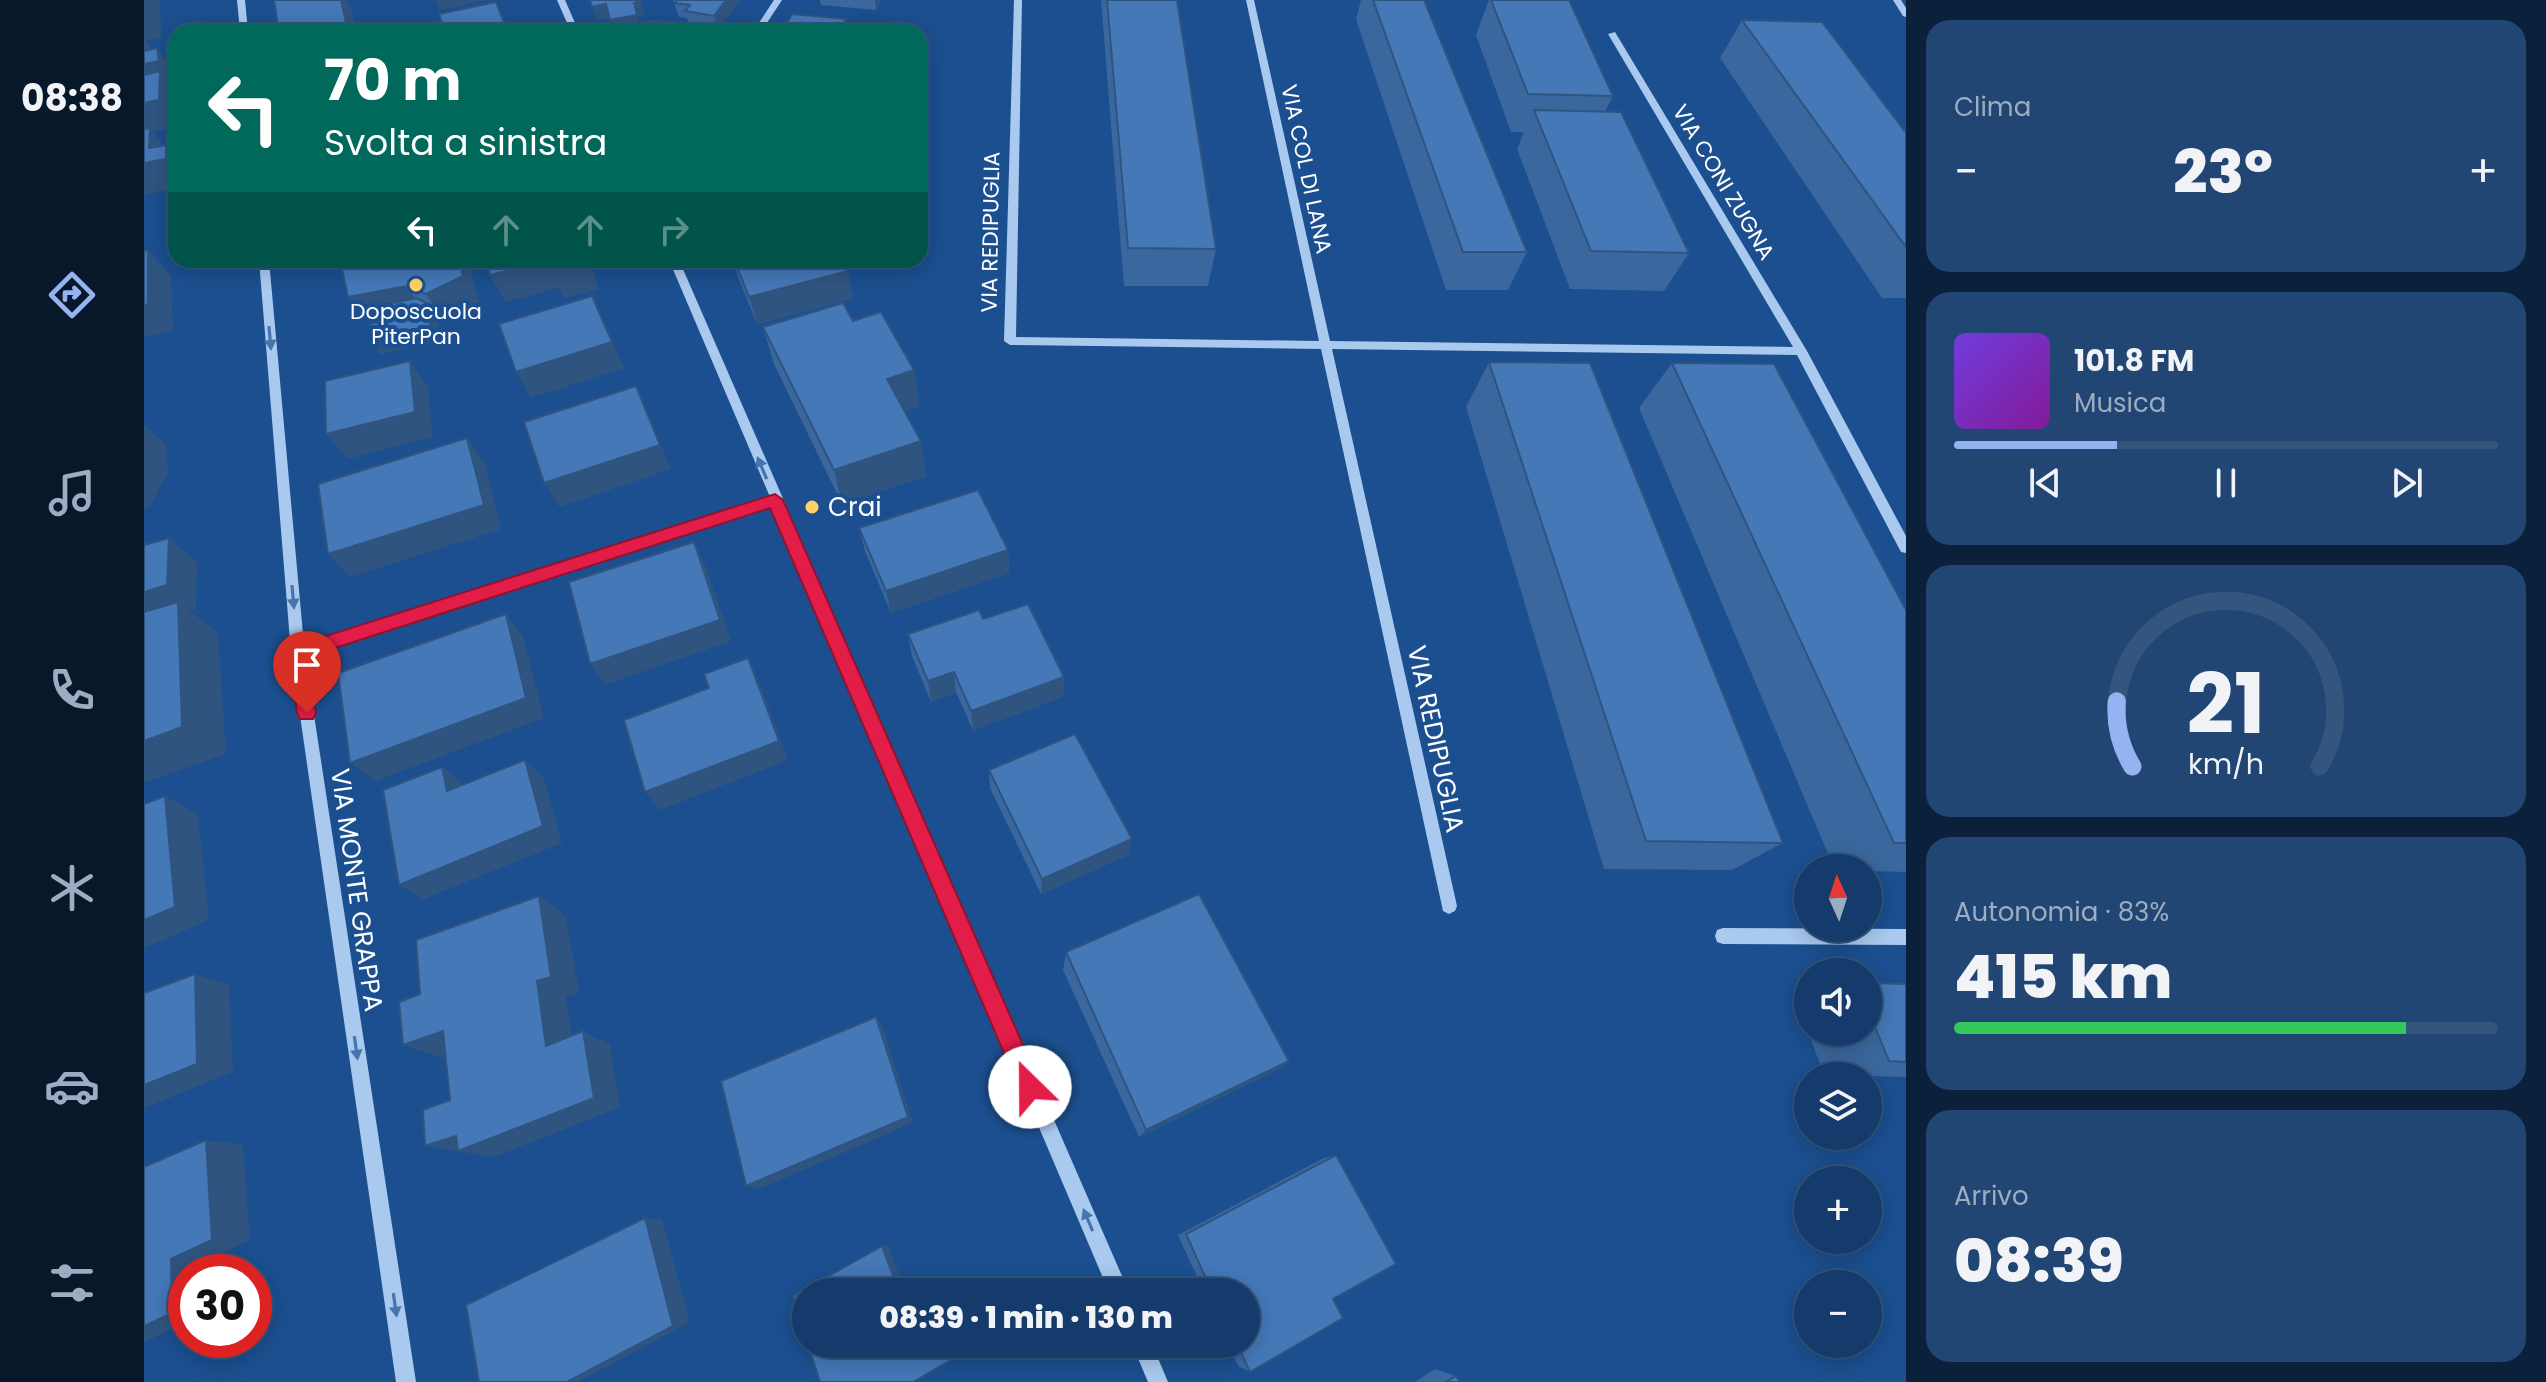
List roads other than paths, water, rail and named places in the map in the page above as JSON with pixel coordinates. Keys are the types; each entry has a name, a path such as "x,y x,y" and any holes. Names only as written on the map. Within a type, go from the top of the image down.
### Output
{"street":[{"path":"241,0 243,24"},
{"path":"561,0 572,24"},
{"path":"762,24 778,0"},
{"name":"VIA REDIPUGLIA","path":"1018,0 1010,341 1801,351"},
{"name":"VIA COL DI LANA","path":"1250,0 1325,347"},
{"path":"1897,0 1906,14"},
{"name":"VIA CONI ZUGNA","path":"1612,34 1801,351 1906,548"},
{"name":"VIA MONTE GRAPPA","path":"265,268 298,653 406,1382"},
{"path":"677,268 1113,1278"},
{"name":"VIA REDIPUGLIA","path":"1325,347 1449,906"},
{"path":"298,653 775,500"},
{"path":"1723,936 1906,937"},
{"path":"1148,1358 1158,1382"}],"place":[{"name":"Doposcuola PiterPan","path":"416,285"},
{"name":"Crai","path":"812,507"}]}
